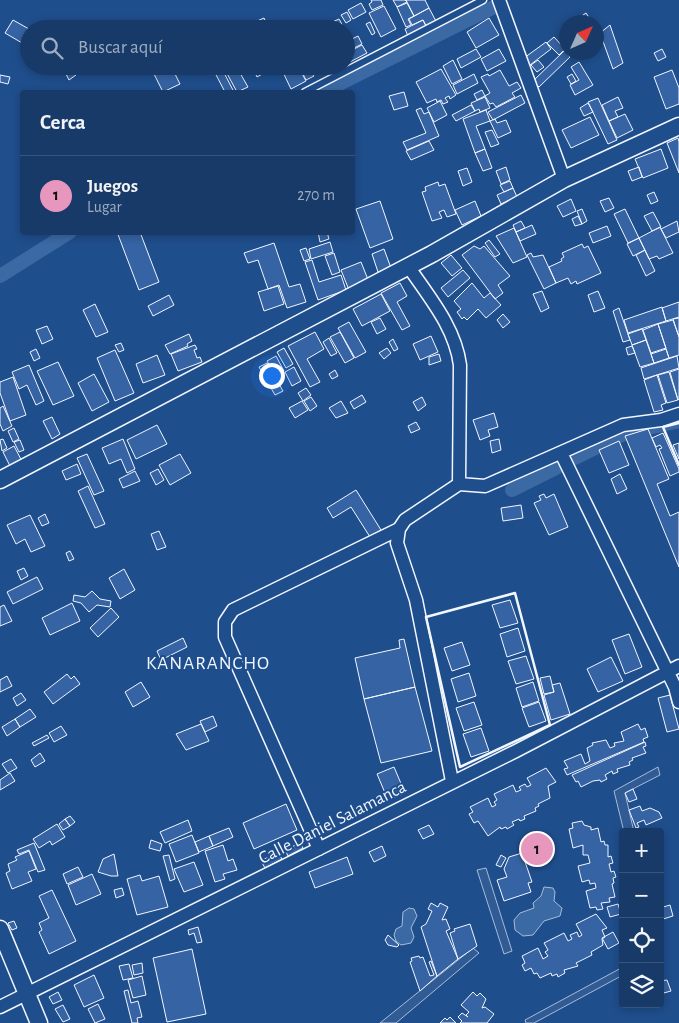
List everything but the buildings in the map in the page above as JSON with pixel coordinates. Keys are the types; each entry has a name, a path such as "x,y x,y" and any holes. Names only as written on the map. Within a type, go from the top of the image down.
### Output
{"main road":[{"path":"0,480 408,266 564,179 679,126"},
{"path":"0,930 40,1023"}],"street":[{"path":"499,0 564,179"},
{"path":"408,266 449,328 458,346 460,365 459,484"},
{"path":"452,781 416,600 397,543 399,529 405,520 459,484 485,486 623,425 660,420 679,414"},
{"path":"561,453 666,673 675,687 679,702"},
{"path":"319,849 225,637 225,622 233,610 399,529"},
{"name":"Calle Daniel Salamanca","path":"0,1007 319,849 679,666"}],"lane":[{"path":"355,67 483,0"},
{"path":"310,90 339,75"}],"shaded area":[{"path":"658,767 660,775 625,793 633,828 623,828 614,791"},
{"path":"486,868 512,951 504,954 477,870"},
{"path":"544,887 553,888 555,892 554,901 562,908 560,916 544,921 533,935 523,936 515,930 514,920 520,913 534,908 533,903 541,896"},
{"path":"409,908 414,909 417,916 411,928 414,937 411,943 401,945 396,941 394,935 396,929 402,926 403,912"},
{"path":"473,948 479,953 396,1023 380,1023"},
{"path":"619,969 619,977 534,1023 526,1023 525,1020"}],"waterway":[{"path":"327,90 494,7"},
{"path":"0,276 65,235"},
{"path":"575,458 626,433 679,421"},
{"path":"512,490 556,468"}],"wall":[{"path":"679,423 663,427 679,465"},
{"path":"515,593 550,725 460,767 426,617 515,593"}],"place":[{"name":"Juegos","path":"537,849"}],"district":[{"name":"KANARANCHO","path":"208,662"}]}
